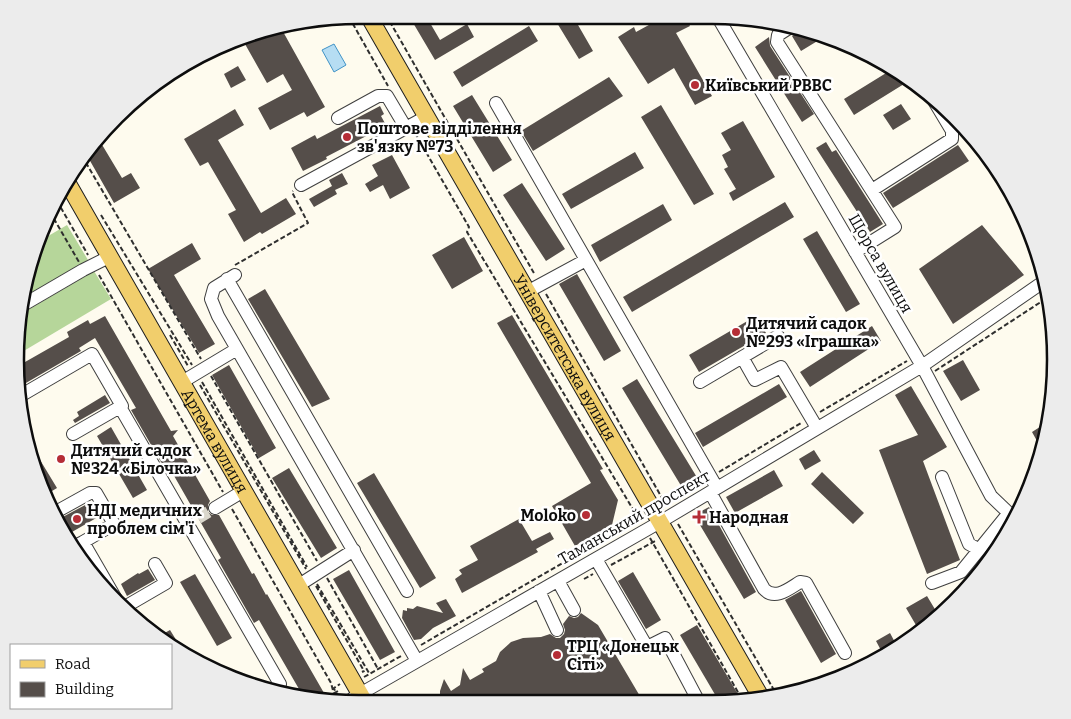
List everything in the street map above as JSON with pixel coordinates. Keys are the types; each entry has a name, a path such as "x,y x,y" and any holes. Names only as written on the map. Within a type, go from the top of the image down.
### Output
{"main road":[{"name":"Університетська вулиця","path":"373,24 426,116 534,288 659,523 758,692"},
{"name":"Артема вулиця","path":"71,189 245,490 312,578 358,695"}],"street":[{"name":"Щорса вулиця","path":"722,24 922,366 991,496 1010,514"},
{"path":"783,32 778,35 777,42 895,227 855,252"},
{"path":"338,118 378,96 384,95 387,96 408,126"},
{"path":"496,103 586,260 713,490 764,589 770,594 777,594 800,582 806,583 845,653"},
{"path":"301,186 426,116"},
{"path":"872,190 952,139 952,132 943,116"},
{"path":"29,302 109,256"},
{"path":"534,288 586,260"},
{"path":"407,591 231,277 214,288 211,299 218,316 417,662"},
{"name":"Таманський проспект","path":"362,695 659,523 922,366 1039,285"},
{"path":"700,382 778,336"},
{"path":"182,382 237,348"},
{"path":"26,393 92,354 122,406 120,407 193,521 280,684 278,685"},
{"path":"742,357 755,380 781,366 817,428"},
{"path":"72,434 120,407"},
{"path":"942,477 969,544 978,550"},
{"path":"215,508 245,490"},
{"path":"59,510 90,492 96,493 114,524 79,544"},
{"path":"932,583 961,572 978,550 1003,525"},
{"path":"312,578 354,550"},
{"path":"596,559 647,647 666,638 695,695"},
{"path":"129,603 166,583 155,564"},
{"path":"558,581 574,610"},
{"path":"539,591 557,630"}],"path":[{"path":"353,24 392,92"},
{"path":"391,24 659,523 740,694"},
{"path":"408,126 469,227 467,232 659,523 772,690"},
{"path":"86,164 201,370 312,578 378,669"},
{"path":"231,277 230,267 308,223 292,192 301,186"},
{"path":"60,207 88,267"},
{"path":"100,212 201,370 312,578 370,674"},
{"path":"55,219 88,267 228,501 336,693"},
{"path":"336,693 334,688 338,686"}],"green space":[{"path":"67,225 88,260 30,295 35,273 47,237"},
{"path":"94,271 111,299 24,351 28,310"}],"water":[{"path":"334,44 346,65 334,72 322,50"}],"building":[{"path":"414,24 431,24 440,40 467,24 474,37 435,60"},
{"path":"558,24 577,24 593,51 579,59"},
{"path":"651,24 689,24 690,26 676,33 712,96 695,105 674,68 648,84 618,37 634,27 636,32"},
{"path":"529,26 538,41 462,87 453,72"},
{"path":"284,32 325,107 307,117 304,112 270,130 258,108 292,90 283,74 267,83 245,44"},
{"path":"795,34 817,41 801,51 792,36"},
{"path":"769,37 770,46 814,114 802,122 755,47"},
{"path":"238,66 246,80 231,88 224,74"},
{"path":"886,73 904,84 854,115 844,99"},
{"path":"609,77 623,96 533,151 521,131"},
{"path":"472,95 512,160 493,172 453,106"},
{"path":"901,104 911,119 893,130 883,115"},
{"path":"661,105 714,194 694,205 641,117"},
{"path":"380,106 384,114 381,116 387,127 326,157 327,159 303,171 291,148 315,135 317,139"},
{"path":"235,109 244,125 218,140 261,213 286,198 296,214 244,242 228,214 236,210 208,162 200,166 184,139"},
{"path":"743,121 775,177 733,201 729,193 736,189 724,169 728,167 722,155 731,150 721,133"},
{"path":"826,142 832,152 836,150 883,224 870,232 816,148"},
{"path":"102,144 122,178 131,173 140,188 114,203 89,160"},
{"path":"958,145 969,161 893,208 883,193"},
{"path":"635,152 644,168 571,209 562,194"},
{"path":"392,155 410,188 390,199 383,185 370,192 365,184 378,176 372,165"},
{"path":"342,173 348,184 335,190 337,194 314,207 309,199 332,186 329,180"},
{"path":"522,183 565,249 546,261 503,195"},
{"path":"785,202 794,217 632,312 623,297"},
{"path":"663,204 672,220 600,262 591,245"},
{"path":"982,225 1024,275 953,324 919,269"},
{"path":"817,231 860,304 846,312 803,239"},
{"path":"464,237 483,271 452,289 432,255"},
{"path":"192,243 201,259 174,275 215,344 199,353 148,269"},
{"path":"577,274 621,351 604,361 559,284"},
{"path":"265,289 330,399 312,407 248,299"},
{"path":"512,315 603,469 600,470 618,500 612,525 575,546 552,506 591,483 497,323"},
{"path":"105,316 171,431 178,430 173,436 210,501 208,512 212,515 219,515 252,574 254,573 267,594 324,693 298,690 259,620 254,623 218,560 221,558 173,474 169,476 131,410 136,408 95,338 79,348 81,351 24,384 24,363 69,337 67,332 88,320 90,324"},
{"path":"756,316 766,333 699,372 689,355"},
{"path":"872,326 881,341 810,387 800,372"},
{"path":"963,360 980,390 961,401 943,371"},
{"path":"229,365 276,448 259,458 212,375"},
{"path":"637,379 698,479 683,489 622,388"},
{"path":"779,384 787,397 703,447 695,433"},
{"path":"911,386 947,447 923,461 960,560 927,574 879,450 918,435 895,395"},
{"path":"105,395 110,403 75,423 73,420 79,416 77,412"},
{"path":"1041,426 1037,441 1032,432"},
{"path":"111,427 147,490 133,498 97,436"},
{"path":"814,450 821,461 805,470 799,459"},
{"path":"39,459 57,488 51,492"},
{"path":"289,468 337,548 321,558 272,478"},
{"path":"774,470 783,486 735,513 726,497"},
{"path":"822,472 864,513 853,524 811,484"},
{"path":"374,473 436,578 420,588 357,483"},
{"name":"НДІ медичних проблем сім'ї","path":"89,503 98,517 72,532 63,517"},
{"path":"709,507 756,592 744,599 694,515"},
{"path":"519,519 532,541 550,532 554,539 536,549 538,552 462,593 455,579 462,574 459,570 478,560 470,546"},
{"path":"148,569 155,580 127,596 121,584"},
{"path":"349,570 395,652 380,660 333,579"},
{"path":"633,572 661,620 646,629 618,581"},
{"path":"195,574 232,638 217,646 180,582"},
{"path":"801,591 836,654 821,663 785,600"},
{"path":"927,596 935,610 916,626 906,608"},
{"path":"446,599 456,616 433,628 421,639 414,640 402,618 403,610 407,611 407,608 413,609 417,606 443,613 436,603"},
{"name":"ТРЦ «Донецьк Сіті»","path":"581,613 598,625 639,695 440,695 444,679 451,691 460,685 463,668 470,680 484,672 482,669 496,661 500,652 511,642 523,638 541,637 550,634 560,638 565,630 563,624 569,616 578,617"},
{"path":"697,625 738,694 715,695 680,635"},
{"path":"170,630 177,641 173,639 165,633"},
{"path":"890,633 894,641 880,649 876,641"}],"tunnel":[{"path":"198,518 215,508"}],"place":[{"name":"Київський РВВС","path":"695,85"},
{"name":"Поштове відділення зв'язку №73","path":"347,137"},
{"name":"Дитячий садок №293 «Іграшка»","path":"736,332"},
{"name":"Дитячий садок №324 «Білочка»","path":"61,459"},
{"name":"Moloko","path":"586,515"},
{"name":"Народная","path":"699,517"},
{"name":"НДІ медичних проблем сім'ї","path":"77,519"},
{"name":"ТРЦ «Донецьк Сіті»","path":"557,655"}]}
